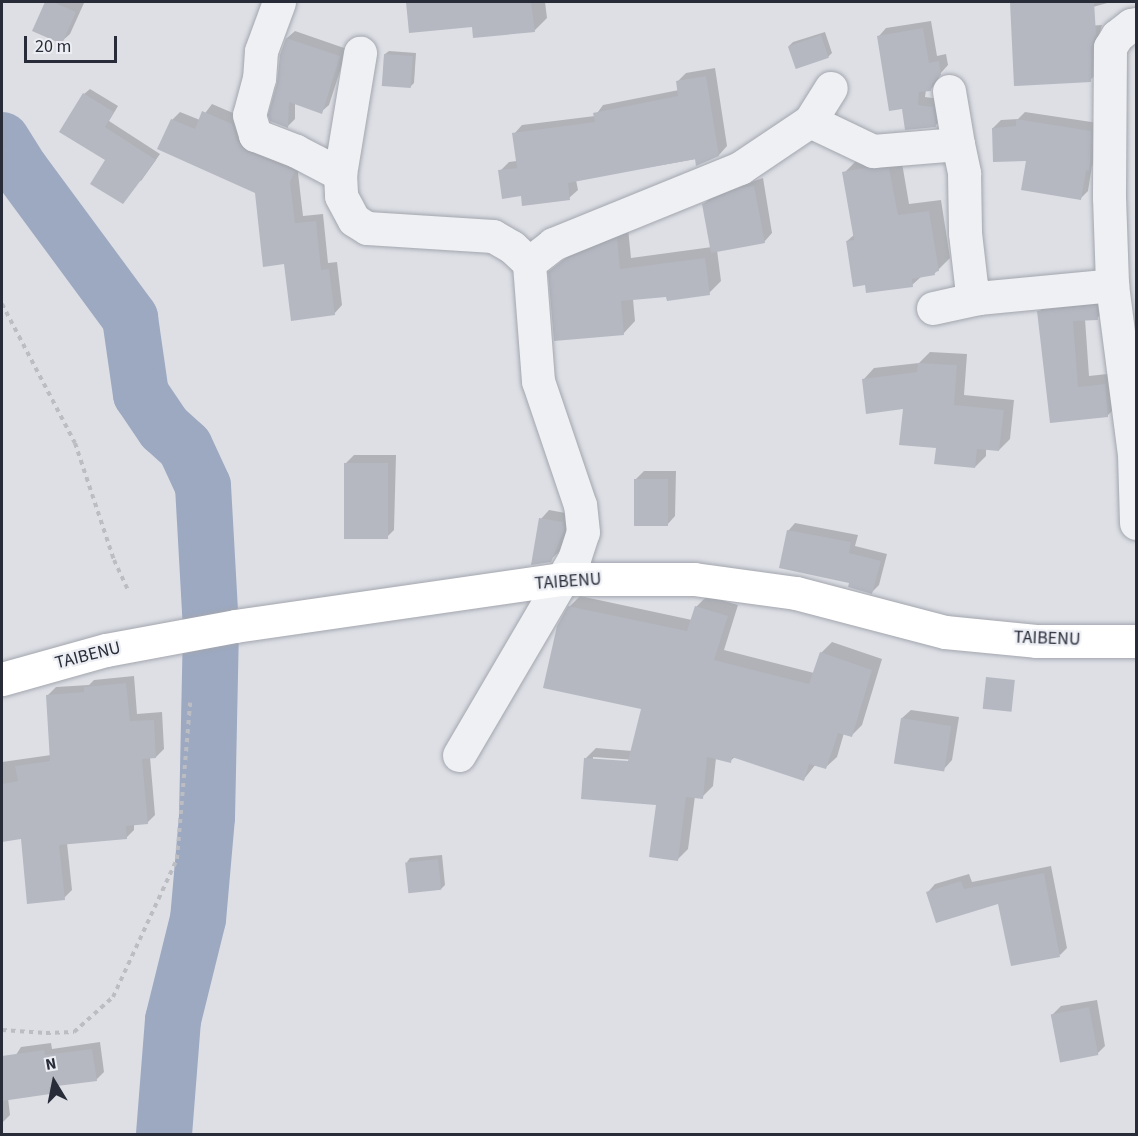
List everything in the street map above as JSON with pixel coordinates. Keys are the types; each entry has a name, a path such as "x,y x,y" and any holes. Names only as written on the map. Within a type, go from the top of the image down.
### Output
{"main road":[{"name":"TAIBENU","path":"2,679 106,650 235,626 563,579 693,579 796,593 945,632 1036,641 1137,640"}],"street":[{"path":"279,2 261,51 259,78 249,115 255,135 321,163 339,174"},
{"path":"1137,24 1131,25 1118,36 1110,47 1109,197 1112,285 1134,454 1137,523"},
{"path":"360,53 339,174 341,196 354,220 367,228 493,236 512,247 529,263 538,381 580,505 583,532 574,559 459,755"},
{"path":"529,263 553,244 740,168 810,121 831,88"},
{"path":"949,91 964,173 964,233 972,300"},
{"path":"810,121 873,151 958,144"},
{"path":"933,308 972,300 1112,285"}],"path":[{"path":"2,304 75,443 114,560 129,592"},
{"path":"2,1030 46,1034 74,1032 113,997 177,859 190,703"}],"building":[{"path":"45,2 53,2 76,12 62,44 32,31"},
{"path":"406,2 531,2 535,32 473,38 472,27 409,33"},
{"path":"1010,2 1094,2 1096,34 1091,47 1091,82 1014,86"},
{"path":"923,28 929,63 939,61 941,75 932,84 931,91 919,92 918,105 933,107 936,127 905,130 902,109 889,111 877,36"},
{"path":"821,35 829,58 796,69 788,46"},
{"path":"286,38 340,56 322,114 289,102 288,128 270,121 268,115 277,83 280,55"},
{"path":"384,54 413,56 411,88 382,86"},
{"path":"706,76 719,156 696,166 695,159 568,183 570,200 522,206 521,196 502,199 498,170 517,168 512,133 595,122 593,113 678,96 676,81"},
{"path":"83,93 114,112 105,127 156,160 123,204 90,184 105,160 59,132"},
{"path":"202,111 232,124 237,141 248,152 295,171 290,182 295,223 316,221 321,270 329,269 335,315 291,321 284,264 263,267 255,193 157,149 171,119 195,129"},
{"path":"1016,119 1091,131 1089,171 1086,170 1081,200 1021,190 1026,161 993,162 992,128 1016,126"},
{"path":"865,168 889,168 898,215 929,211 939,271 934,272 935,275 912,279 913,287 866,293 865,285 853,287 846,241 854,240 842,172"},
{"path":"754,186 765,243 711,253 702,204 740,188"},
{"path":"617,238 620,269 705,258 710,295 667,301 666,297 621,301 624,335 554,341 548,272 563,260"},
{"path":"1096,305 1098,320 1073,321 1078,387 1105,384 1108,417 1050,423 1037,311"},
{"path":"918,363 957,365 954,405 1004,410 999,451 977,449 975,468 934,464 936,448 899,445 903,409 866,414 862,379 917,372"},
{"path":"344,463 388,463 388,539 344,539"},
{"path":"634,479 668,479 668,526 634,526"},
{"path":"539,518 563,522 564,530 551,562 531,565"},
{"path":"787,530 851,542 849,553 881,561 872,594 848,587 849,583 779,568"},
{"path":"568,606 687,631 695,606 728,616 714,660 809,684 820,652 872,670 852,737 838,733 826,769 809,764 804,781 732,757 731,763 707,757 703,799 686,797 678,861 649,857 656,805 581,799 584,758 628,761 641,709 543,688 557,626"},
{"path":"986,677 1015,680 1011,712 983,709"},
{"path":"126,683 130,721 154,720 156,758 142,759 148,824 126,826 127,839 59,845 65,900 27,904 21,839 2,842 2,784 18,781 15,766 50,761 46,695 84,692 84,687"},
{"path":"901,718 951,726 944,771 894,763"},
{"path":"438,859 441,890 408,893 405,862"},
{"path":"1044,873 1060,957 1011,966 998,904 936,923 926,892 961,881 964,889"},
{"path":"1089,1007 1098,1055 1060,1063 1051,1014"},
{"path":"92,1049 97,1081 49,1087 50,1094 2,1101 2,1056 44,1050 45,1055"}],"waterway":[{"path":"2,140 21,170 130,318 141,394 164,428 185,447 203,486 211,627 207,817 198,919 173,1020 164,1134"}]}
